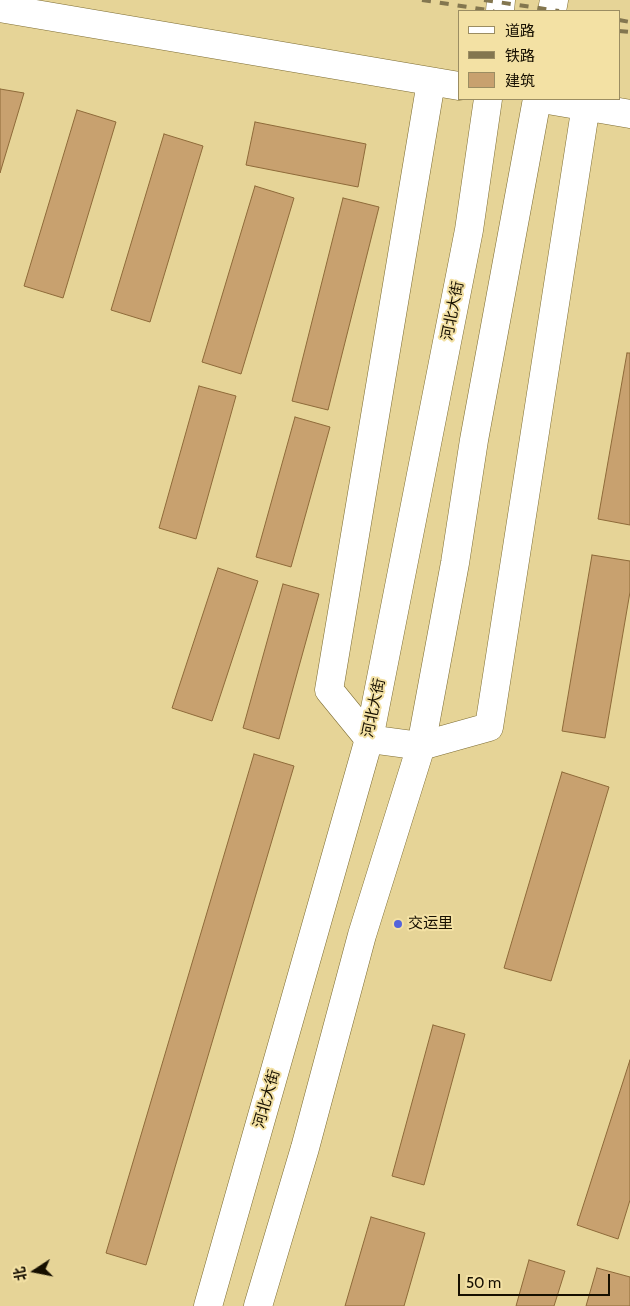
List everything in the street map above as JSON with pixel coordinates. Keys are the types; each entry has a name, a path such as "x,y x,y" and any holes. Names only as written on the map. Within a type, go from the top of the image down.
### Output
{"main road":[{"path":"0,8 458,86"},
{"path":"432,82 329,690 369,739 421,746 489,727 586,105"},
{"name":"河北大街","path":"208,1306 369,739 469,230 488,100"},
{"path":"258,1306 305,1148 362,935 421,746 455,563 474,440 537,100"},
{"path":"549,100 630,114"}],"building":[{"path":"0,89 24,93 0,173"},
{"path":"77,110 116,122 63,298 24,286"},
{"path":"255,122 366,144 358,187 246,165"},
{"path":"164,134 203,146 150,322 111,310"},
{"path":"255,186 294,198 241,374 202,362"},
{"path":"343,198 379,207 328,410 292,401"},
{"path":"627,353 630,353 630,525 598,519"},
{"path":"199,386 236,396 196,539 159,528"},
{"path":"295,417 330,427 291,567 256,557"},
{"path":"592,555 630,561 630,592 605,738 562,731"},
{"path":"218,568 258,581 212,721 172,708"},
{"path":"283,584 319,594 279,739 243,728"},
{"path":"254,754 294,766 146,1265 106,1253"},
{"path":"562,772 609,787 551,981 504,968"},
{"path":"433,1025 465,1034 424,1185 392,1176"},
{"path":"630,1060 630,1200 618,1239 577,1225"},
{"path":"371,1217 425,1233 404,1306 345,1306"},
{"path":"529,1260 565,1271 554,1306 516,1306"},
{"path":"597,1268 630,1277 630,1306 586,1306"}],"railway":[{"path":"422,0 487,10"},
{"path":"484,0 552,10"},
{"path":"620,20 630,22"},
{"path":"620,31 630,32"}],"place":[{"name":"交运里","path":"398,924"}]}
